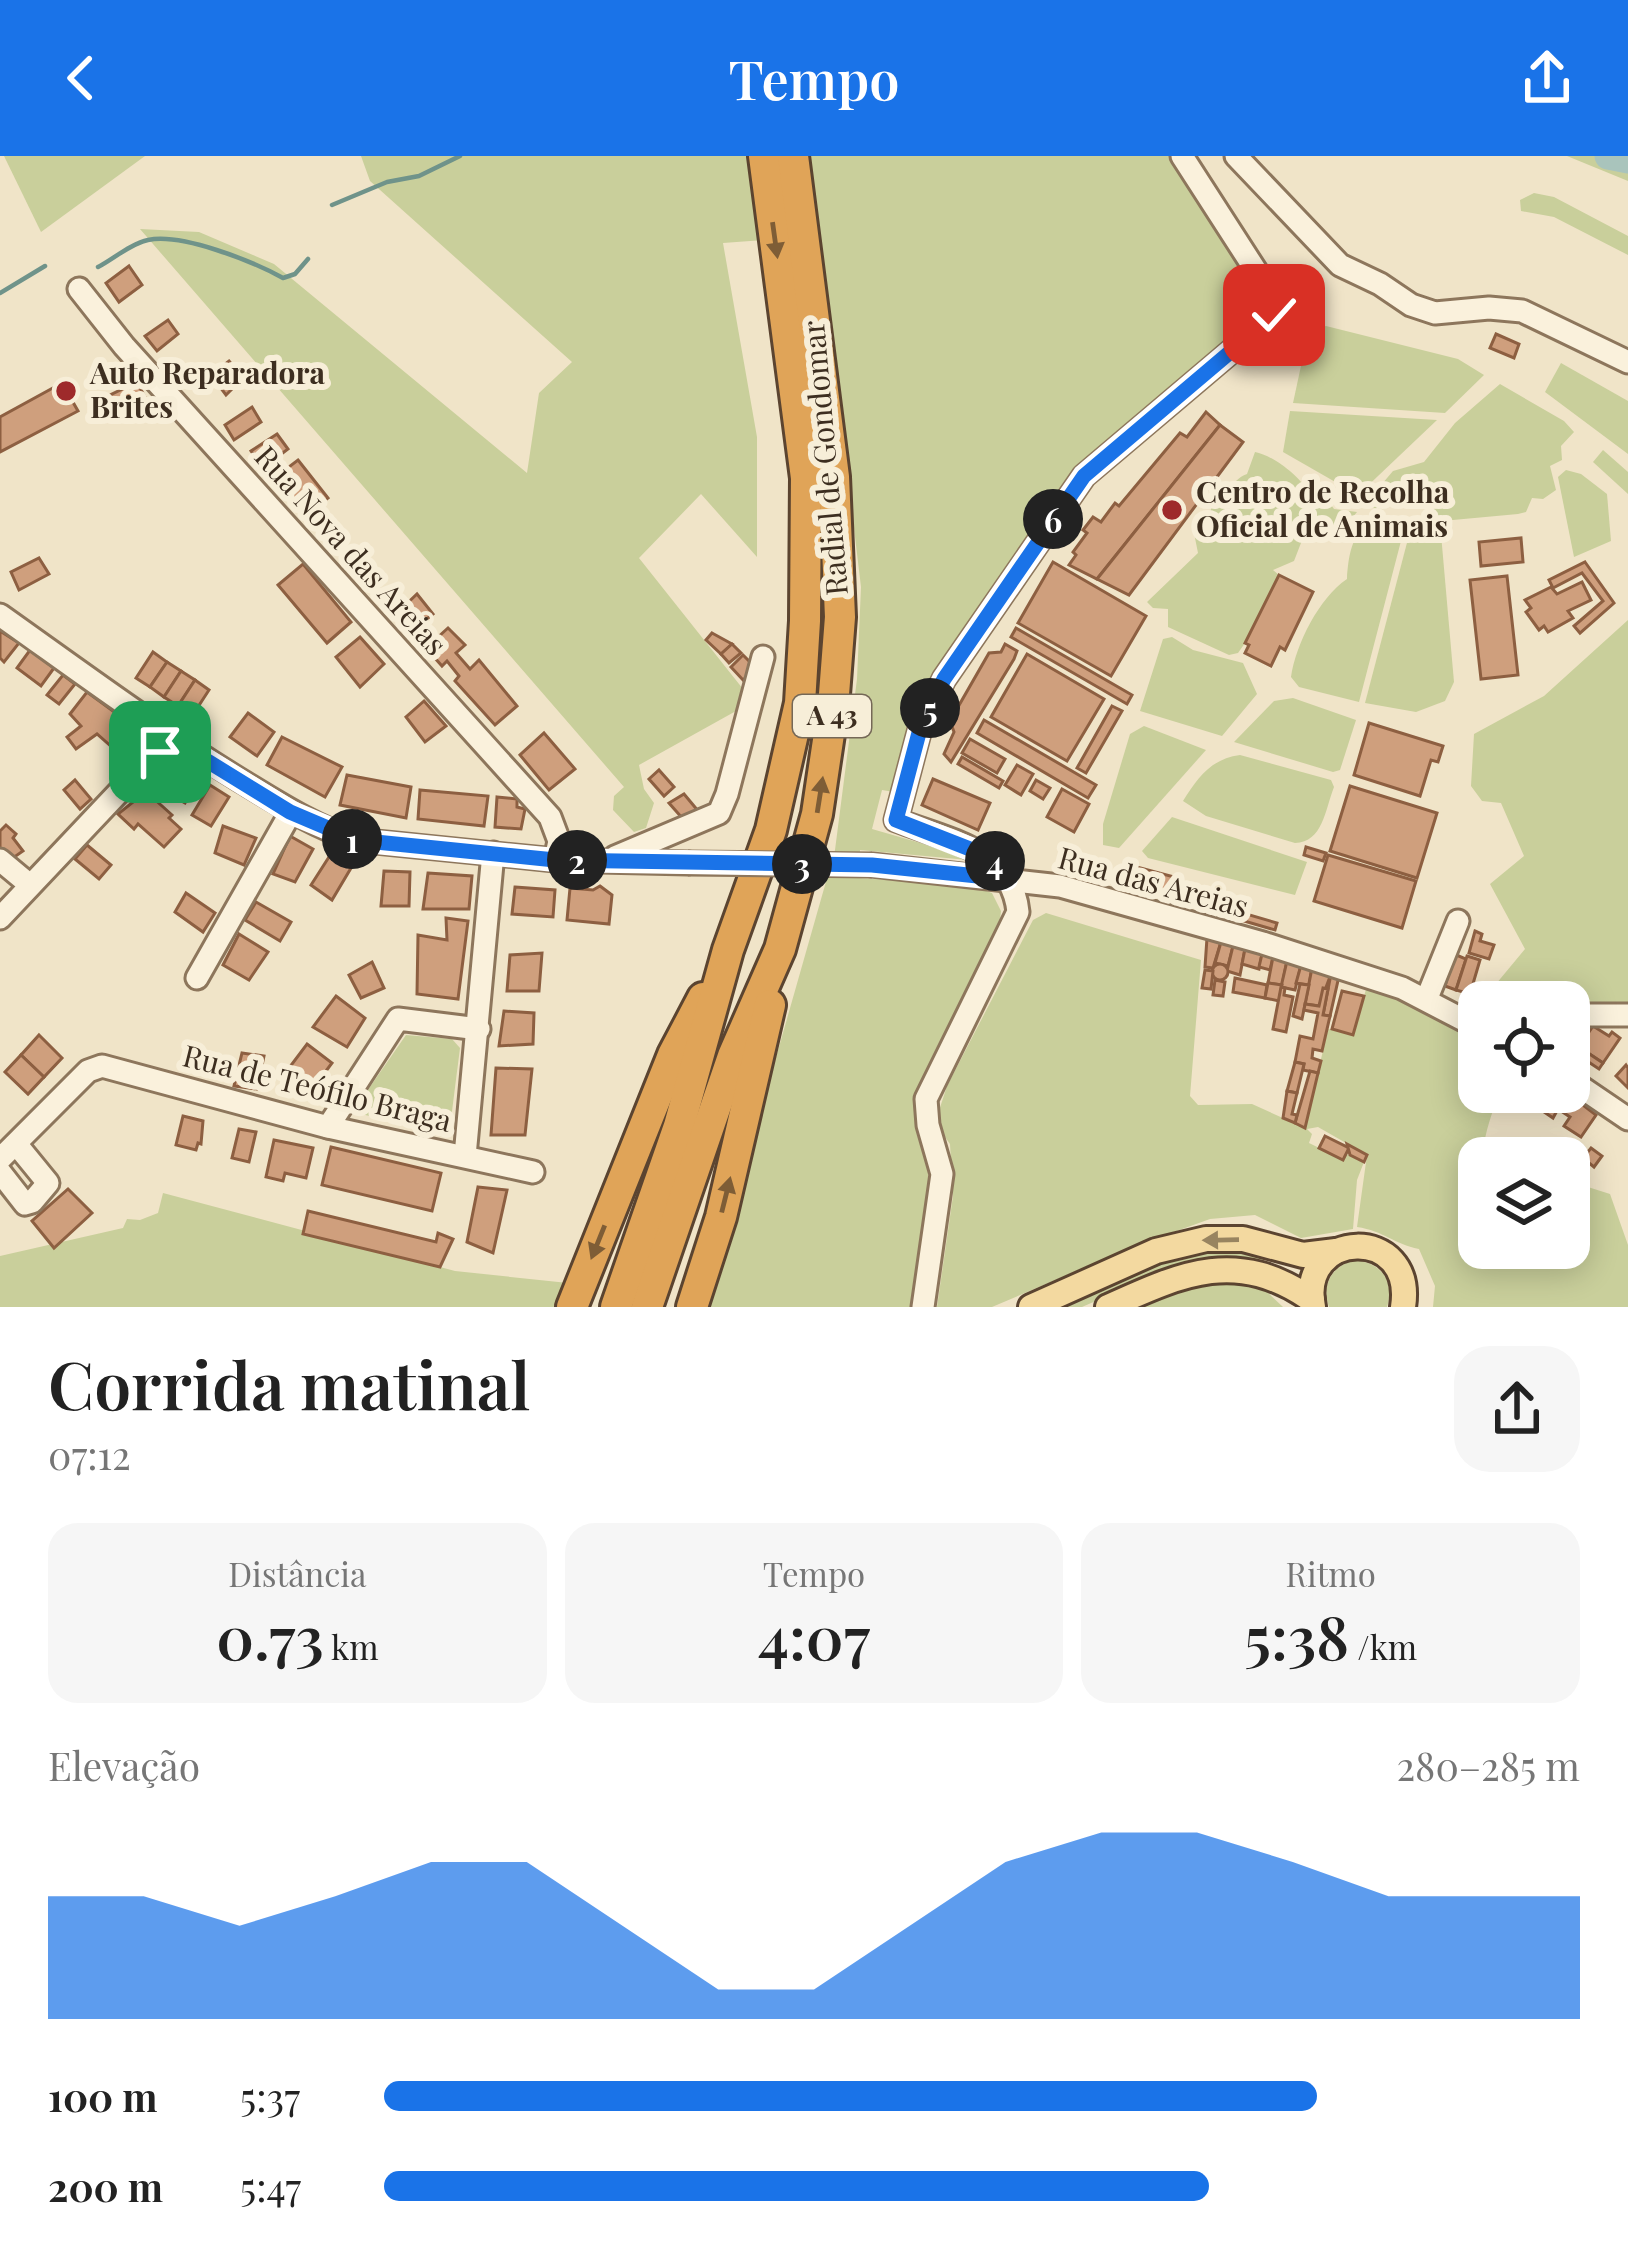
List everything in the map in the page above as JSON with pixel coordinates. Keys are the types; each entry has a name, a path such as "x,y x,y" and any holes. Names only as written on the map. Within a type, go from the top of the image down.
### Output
{"highway":[{"name":"Radial de Gondomar","path":"616,1307 780,949 817,814 833,707 840,617 834,477 764,156"},
{"name":"Radial de Gondomar","path":"647,1307 694,1129 728,950 771,830 800,703 806,621 806,478 793,156"},
{"path":"692,1307 743,1127 780,949"},
{"path":"572,1307 674,1055 728,950"}],"main road":[{"path":"1030,1307 1156,1251 1206,1239 1243,1239 1303,1255 1365,1246 1393,1261 1405,1290 1403,1307"},
{"path":"1108,1307 1168,1280 1237,1269 1268,1274 1312,1304 1316,1271 1336,1251"}],"street":[{"path":"923,1307 942,1174 926,1099 1018,911 1017,896 993,858 896,820 920,729 944,679 1084,476 1267,322 1278,305 1182,156"},
{"path":"1236,156 1340,266 1411,305 1435,313 1489,308 1522,311 1628,362"},
{"name":"Rua Nova das Areias","path":"79,289 124,346 550,817 559,842 555,860"},
{"name":"Rua das Areias","path":"0,615 170,738 290,812 356,840 555,860 872,865 1060,886 1263,943 1458,1012"},
{"path":"608,860 719,813 763,657"},
{"path":"0,918 170,738"},
{"path":"196,978 290,812"},
{"path":"465,1156 493,854"},
{"path":"0,860 30,885"},
{"path":"1427,998 1458,921"},
{"path":"1590,1016 1628,1015"},
{"path":"328,1127 398,1019 478,1028"},
{"name":"Rua de Teófilo Braga","path":"8,1152 88,1071 102,1066 328,1127 532,1172"},
{"path":"1590,1093 1628,1119"},
{"path":"0,1172 25,1204 46,1190 48,1183 8,1152"}],"green space":[{"path":"4,156 145,156 41,232"},
{"path":"361,156 1171,156 1246,261 1264,297 1258,311 1075,472 937,673 894,792 882,790 872,829 968,860 860,850 859,878 972,886 992,893 1001,911 999,929 918,1091 918,1126 929,1179 910,1307 705,1307 835,850 857,679 861,587 819,236 723,243 757,437 757,557 701,494 639,558 743,689 736,711 639,765 644,789 654,803 646,828 634,832 613,810 614,796 624,787 140,229 199,232 274,264 527,473 539,393 572,362 370,181"},
{"path":"1567,156 1628,156 1628,181"},
{"path":"1534,193 1554,197 1628,236 1628,255 1554,217 1521,211 1520,200"},
{"path":"1326,326 1458,359 1484,375 1445,413 1293,403 1310,331"},
{"path":"1561,363 1628,401 1628,454 1545,392"},
{"path":"1500,384 1564,421 1574,432 1561,446 1562,460 1550,466 1556,490 1543,499 1532,498 1526,512 1442,521 1414,502 1381,510 1371,507 1376,491 1393,471 1424,462 1455,423"},
{"path":"1290,411 1437,420 1358,495 1283,452"},
{"path":"1603,450 1628,472 1628,494 1593,462"},
{"path":"1255,452 1285,467 1307,491 1324,495 1334,509 1357,512 1344,528 1322,525 1306,530 1294,561 1273,570 1279,575 1245,643 1238,653 1229,655 1168,627 1168,609 1153,608 1147,602 1198,553 1195,538 1209,527 1211,508 1247,474"},
{"path":"1566,470 1581,474 1607,494 1611,541 1574,557 1558,477"},
{"path":"1414,516 1429,519 1441,534 1454,682 1445,701 1416,712 1365,703"},
{"path":"1407,518 1359,702 1299,687 1291,677 1298,650 1318,610 1347,579 1351,551 1360,532 1378,522"},
{"path":"1628,620 1628,1009 1590,1010 1590,981 1498,981 1525,949 1490,884 1524,856 1501,803 1482,801 1471,786 1474,734 1544,696"},
{"path":"1172,637 1193,650 1243,663 1257,694 1222,736 1140,711 1163,639"},
{"path":"1293,698 1356,720 1340,770 1333,772 1234,742 1274,701"},
{"path":"1144,726 1206,750 1119,848 1103,845 1103,824 1130,734"},
{"path":"1240,755 1331,780 1334,787 1325,815 1312,837 1295,843 1206,816 1183,801 1206,770"},
{"path":"1172,817 1307,862 1295,895 1148,858 1142,851"},
{"path":"1046,913 1201,960 1190,1096 1198,1105 1252,1104 1305,1128 1328,1029 1353,1034 1367,986 1409,997 1458,1023 1458,1113 1492,1113 1486,1137 1458,1137 1458,1269 1590,1269 1590,1188 1610,1194 1628,1245 1628,1307 1433,1307 1435,1286 1419,1249 1357,1227 1367,1155 1318,1127 1307,1129 1312,1134 1309,1143 1342,1159 1346,1154 1364,1162 1357,1180 1353,1229 1301,1238 1255,1215 1210,1219 992,1307 937,1307 953,1196 950,1144 935,1123 947,1086 1033,920"},
{"path":"406,1035 452,1039 460,1048 449,1135 357,1113 356,1107"},
{"path":"163,1193 455,1271 568,1283 558,1307 0,1307 0,1256 123,1228 127,1219 158,1213"},
{"path":"1212,1251 1263,1256 1262,1264 1153,1276 1082,1307 1061,1307 1149,1268"},
{"path":"1355,1260 1373,1265 1384,1275 1387,1307 1329,1307 1330,1277"},
{"path":"1232,1281 1264,1289 1283,1307 1141,1307 1208,1282"}],"building":[{"path":"129,266 142,285 119,302 106,283"},
{"path":"168,320 178,334 157,351 145,336"},
{"path":"1496,334 1519,344 1514,358 1490,348"},
{"path":"229,361 243,378 226,395 211,375"},
{"path":"137,382 147,401 116,416 106,397"},
{"path":"62,383 78,411 0,452 0,417"},
{"path":"252,407 261,422 234,440 225,425"},
{"name":"Centro de Recolha Oficial de Animais","path":"1206,412 1220,425 1097,579 1069,565 1093,517 1101,522 1115,503 1119,506 1180,433 1187,437"},
{"name":"Centro de Recolha Oficial de Animais","path":"1220,425 1243,442 1129,595 1097,579"},
{"path":"277,434 288,449 263,468 251,451"},
{"path":"298,460 328,498 306,515 277,476"},
{"path":"1521,538 1523,562 1481,566 1479,542"},
{"path":"39,558 49,574 19,590 11,572"},
{"path":"1053,562 1146,616 1111,676 1018,623"},
{"path":"1585,562 1614,603 1580,633 1574,626 1603,601 1582,573 1553,588 1549,580"},
{"path":"303,564 351,622 327,643 278,585"},
{"path":"1279,575 1313,592 1285,650 1280,647 1271,666 1245,653 1249,645 1245,643"},
{"path":"1507,576 1518,675 1481,679 1470,580"},
{"path":"1582,582 1591,600 1568,611 1573,618 1548,632 1544,626 1539,630 1526,612 1531,608 1525,600 1551,587 1557,594"},
{"path":"417,594 433,614 412,631 397,613"},
{"path":"448,628 465,645 456,653 470,669 479,660 517,706 495,725 455,681 459,676 447,661 442,666 426,648"},
{"path":"1016,628 1132,695 1127,704 1011,637"},
{"path":"0,631 19,643 4,662 0,658"},
{"path":"712,633 732,644 721,654 706,640"},
{"path":"360,637 384,664 360,687 336,657"},
{"path":"732,644 741,653 729,663 721,654"},
{"path":"1005,644 1017,651 1014,659 951,762 944,754 954,732 950,721 989,653 1001,652"},
{"path":"30,650 54,668 41,686 17,668"},
{"path":"153,652 167,662 150,687 136,678"},
{"path":"1027,654 1104,699 1067,761 991,717"},
{"path":"743,655 756,668 743,680 731,667"},
{"path":"167,662 181,671 164,697 150,687"},
{"path":"181,671 195,680 178,706 164,697"},
{"path":"63,675 75,684 59,704 47,695"},
{"path":"195,680 209,690 192,716 178,706"},
{"path":"87,692 154,741 131,764 97,734 76,749 67,737 81,726 70,714"},
{"path":"424,701 446,726 425,742 406,717"},
{"path":"1112,706 1122,711 1086,773 1077,768"},
{"path":"248,713 274,732 257,756 230,737"},
{"path":"984,720 1096,785 1088,798 977,733"},
{"path":"1369,723 1443,746 1438,762 1431,760 1420,796 1354,775"},
{"path":"544,733 575,769 549,790 520,755"},
{"path":"282,737 342,767 325,797 267,765"},
{"path":"970,739 1005,759 997,773 962,753"},
{"path":"962,757 1003,781 999,788 958,764"},
{"path":"171,762 199,778 185,803 157,787"},
{"path":"1017,765 1033,774 1021,795 1005,785"},
{"path":"659,770 674,787 664,796 649,779"},
{"path":"347,775 411,787 406,818 340,805"},
{"path":"933,779 990,803 978,830 922,805"},
{"path":"75,780 91,799 80,809 64,790"},
{"path":"1036,780 1050,788 1043,799 1030,791"},
{"path":"210,785 229,797 211,826 192,815"},
{"path":"1350,786 1437,813 1417,878 1330,851"},
{"path":"1062,789 1089,804 1074,832 1047,817"},
{"path":"420,790 488,796 484,826 418,819"},
{"path":"143,794 172,815 169,818 181,829 164,847 118,814"},
{"path":"684,794 699,812 683,819 669,803"},
{"path":"497,797 517,799 517,807 525,809 521,829 495,827"},
{"path":"6,825 23,851 10,860 0,853 0,831"},
{"path":"223,826 256,838 244,865 215,853"},
{"path":"290,836 313,849 295,882 273,874"},
{"path":"87,845 111,865 99,879 75,859"},
{"path":"1306,847 1326,853 1323,861 1304,855"},
{"path":"1328,855 1416,881 1402,928 1314,901"},
{"path":"329,857 351,868 332,900 311,885"},
{"path":"1133,866 1178,878 1172,899 1128,887"},
{"path":"384,871 410,872 409,906 381,906"},
{"path":"428,873 472,876 469,909 423,909"},
{"path":"600,886 612,895 609,924 567,920 570,888"},
{"path":"515,887 555,890 553,917 512,914"},
{"path":"186,893 215,913 203,932 175,912"},
{"path":"1181,895 1277,923 1275,930 1179,902"},
{"path":"256,902 291,922 280,941 245,920"},
{"path":"446,918 468,921 458,999 417,994 418,935 447,940"},
{"path":"1475,931 1482,934 1480,941 1494,945 1489,959 1469,953"},
{"path":"239,934 268,952 249,980 223,965"},
{"path":"1207,938 1221,942 1213,968 1205,967"},
{"path":"1221,942 1233,946 1228,966 1215,963"},
{"path":"1233,946 1245,949 1240,975 1227,971"},
{"path":"1245,949 1262,954 1259,969 1242,964"},
{"path":"542,953 539,991 507,991 510,955"},
{"path":"1262,954 1273,957 1270,970 1259,967"},
{"path":"1454,954 1466,959 1456,990 1445,986"},
{"path":"1467,956 1480,960 1474,981 1459,981"},
{"path":"1273,957 1287,961 1282,985 1268,983"},
{"path":"1287,961 1301,965 1295,990 1281,987"},
{"path":"372,962 384,988 361,998 349,975"},
{"path":"1220,964 1228,972 1220,980 1212,972"},
{"path":"1301,965 1312,968 1309,985 1296,983"},
{"path":"1312,968 1331,974 1319,1006 1305,1004"},
{"path":"1205,970 1213,971 1211,989 1202,988"},
{"path":"1331,974 1339,976 1330,1016 1323,1015"},
{"path":"1235,978 1267,985 1265,998 1233,992"},
{"path":"1215,980 1225,982 1223,996 1213,995"},
{"path":"1268,983 1282,985 1279,1001 1265,998"},
{"path":"1300,984 1309,985 1302,1019 1293,1016"},
{"path":"1281,987 1284,995 1293,997 1286,1032 1273,1029"},
{"path":"1323,988 1328,989 1323,1015 1330,1016 1322,1051 1313,1049 1312,1058 1321,1061 1318,1073 1303,1070 1304,1064 1295,1062 1300,1036 1313,1039 1318,1013 1304,1010 1305,1004 1319,1006"},
{"path":"1342,991 1364,996 1353,1035 1332,1029"},
{"path":"336,996 365,1018 347,1047 313,1027"},
{"path":"504,1011 534,1013 533,1044 499,1046"},
{"path":"1593,1026 1620,1038 1603,1063 1590,1054"},
{"path":"39,1035 62,1058 44,1077 21,1055"},
{"path":"307,1044 332,1063 308,1095 283,1076"},
{"path":"242,1053 264,1056 257,1089 234,1086"},
{"path":"1590,1054 1603,1063 1599,1069 1590,1063"},
{"path":"21,1055 44,1077 28,1094 5,1072"},
{"path":"1295,1062 1304,1064 1297,1093 1287,1091"},
{"path":"1626,1065 1628,1068 1628,1088 1616,1076"},
{"path":"496,1068 532,1069 525,1135 491,1135"},
{"path":"1310,1071 1318,1073 1305,1128 1295,1123"},
{"path":"1287,1091 1297,1093 1295,1123 1283,1118"},
{"path":"1590,1110 1596,1115 1581,1137 1564,1126 1570,1117 1564,1113"},
{"path":"183,1116 203,1121 196,1150 176,1145"},
{"path":"239,1129 256,1132 249,1162 232,1158"},
{"path":"1325,1136 1349,1148 1343,1160 1319,1148"},
{"path":"274,1140 313,1148 306,1178 285,1173 283,1181 266,1177"},
{"path":"1347,1144 1367,1155 1364,1162 1350,1155"},
{"path":"331,1147 441,1173 432,1211 322,1185"},
{"path":"1590,1149 1602,1156 1594,1167 1590,1164"},
{"path":"478,1187 507,1190 493,1253 467,1242"},
{"path":"68,1189 92,1213 54,1248 32,1221"},
{"path":"308,1211 436,1242 438,1233 453,1239 440,1267 303,1234"}],"waterway":[{"path":"332,205 387,182 419,176 460,156"},
{"path":"1608,156 1628,160"},
{"path":"98,267 136,244 162,239 217,250 283,278 295,274 308,259"},
{"path":"0,293 45,266"}],"place":[{"name":"Auto Reparadora Brites","path":"66,391"},
{"name":"Centro de Recolha Oficial de Animais","path":"1172,510"}],"route":[{"path":"160,752 170,738 290,812 356,840 555,860 872,865 1006,879 993,858 896,820 920,729 944,679 1084,476 1274,315"}]}
